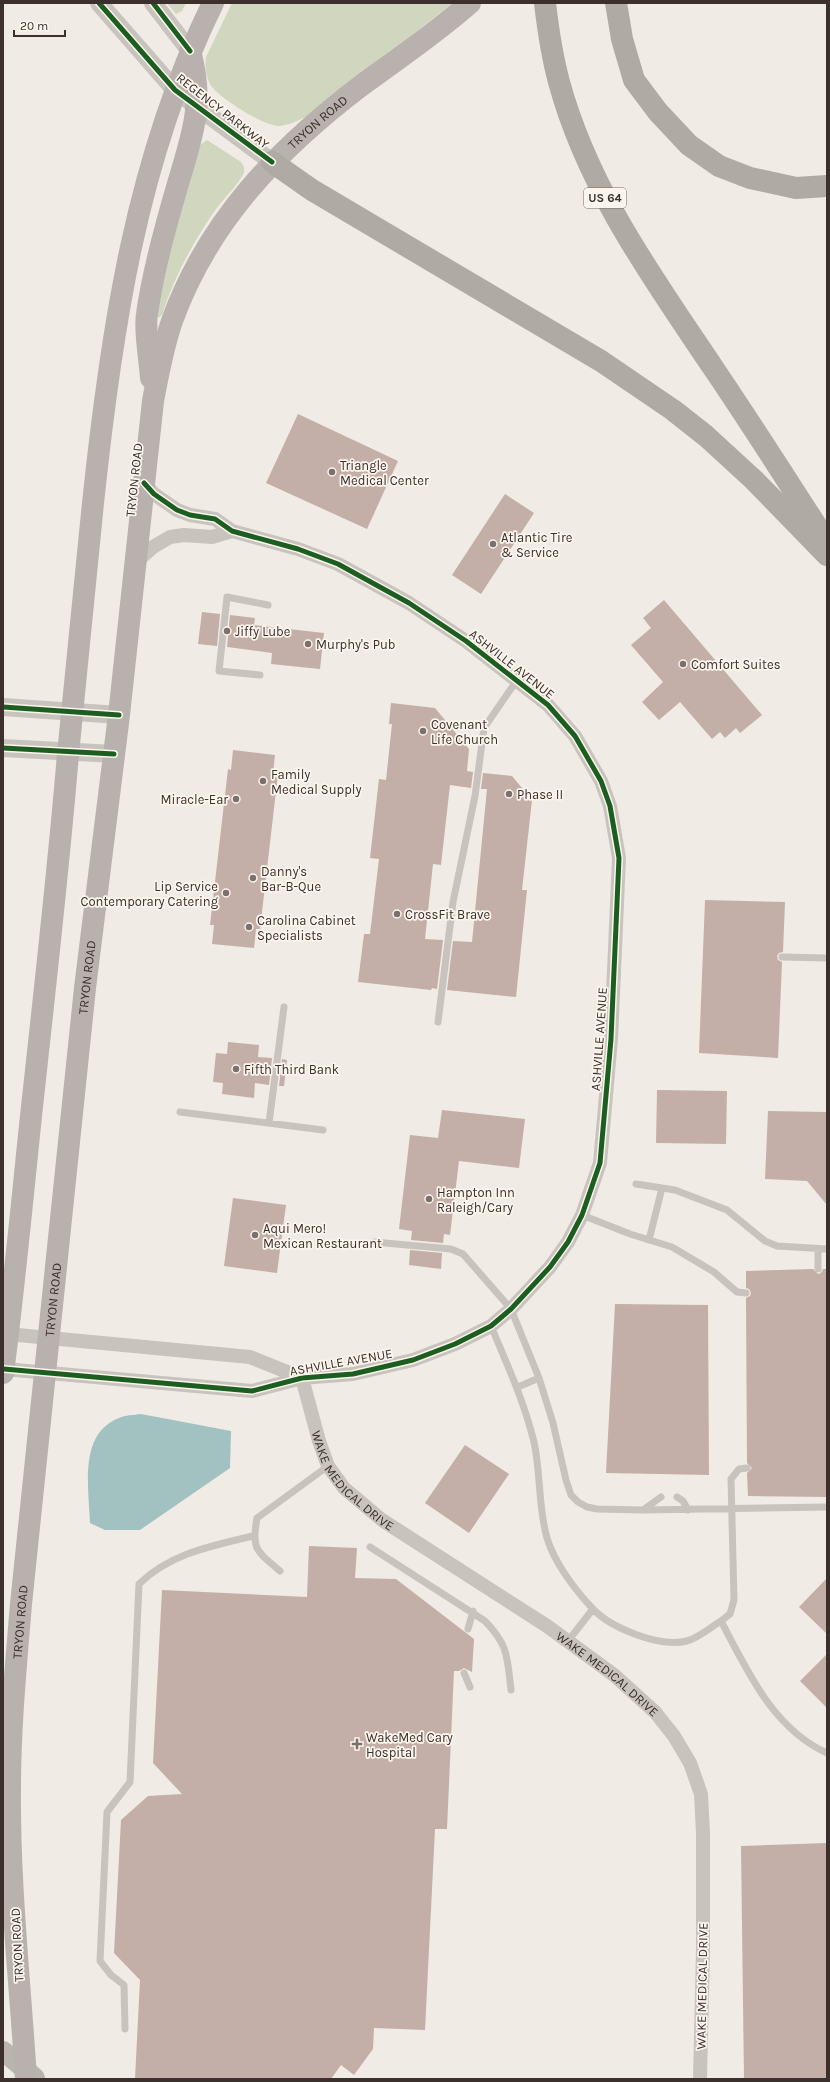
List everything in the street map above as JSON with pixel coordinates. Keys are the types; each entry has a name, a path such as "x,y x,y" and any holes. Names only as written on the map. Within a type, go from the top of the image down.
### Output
{"highway":[{"name":"US 64","path":"545,3 558,81 578,138 598,184 621,228 827,542"},
{"path":"616,3 622,39 634,80 658,112 689,145 719,166 750,178 796,188 827,186"},
{"path":"272,162 312,190 601,361 673,410 706,436 754,480 827,555"}],"main road":[{"path":"3,1371 69,752 100,444 120,297 142,195 175,90 190,51 214,3"},
{"name":"TRYON ROAD","path":"29,2076 11,1838 11,1744 21,1604 85,988 119,715 153,401 160,366 172,322 199,261 235,205 272,162 334,108 470,3"},
{"path":"153,401 146,316 162,241 192,138 197,106 197,79 190,51"},
{"path":"3,2051 29,2076"}],"street":[{"name":"REGENCY PARKWAY","path":"99,3 175,90 272,162"},
{"path":"153,3 190,51"},
{"name":"ASHVILLE AVENUE","path":"3,1371 45,1372 252,1391 302,1378 353,1374 413,1360 455,1344 491,1326 511,1309 550,1267 568,1242 582,1215 600,1163 611,1039 619,858 610,806 601,781 575,736 548,705 517,680 466,641 408,603 338,564 298,549 232,531 215,519 190,515 177,510 154,494 144,483"},
{"path":"136,562 153,547 170,537 184,535 212,537 232,531"},
{"path":"3,707 119,715"},
{"path":"3,748 114,754"},
{"name":"ASHVILLE AVENUE","path":"8,1334 250,1357 302,1378"},
{"name":"WAKE MEDICAL DRIVE","path":"302,1378 319,1441 328,1466 344,1488 382,1520 568,1641 614,1675 655,1712 674,1736 690,1763 701,1794 703,1833 704,1950 700,2079"}],"lane":[{"path":"260,675 219,671 227,597 268,605"},
{"path":"438,1022 453,902 475,796 484,728 517,680"},
{"path":"782,957 827,958"},
{"path":"269,1123 284,1007"},
{"path":"180,1112 324,1130"},
{"path":"636,1184 675,1190 727,1210 765,1240 777,1246 827,1249"},
{"path":"649,1240 662,1188"},
{"path":"582,1215 672,1247 714,1272 737,1292 746,1293"},
{"path":"374,1242 451,1248 462,1254 511,1309 539,1378 553,1423 566,1480 571,1495 587,1507 643,1510 827,1507"},
{"path":"818,1249 818,1269"},
{"path":"491,1326 518,1387 534,1444 540,1501 547,1539 556,1562 593,1610 619,1627 655,1642 687,1641 730,1614 734,1600 730,1509 731,1479 739,1469 747,1468"},
{"path":"518,1387 539,1378"},
{"path":"280,1571 258,1552 253,1536 257,1518 328,1466"},
{"path":"677,1496 683,1501 688,1510"},
{"path":"643,1510 661,1497"},
{"path":"125,2029 124,1985 111,1976 100,1961 107,1812 130,1782 139,1584 151,1572 192,1551 253,1536"},
{"path":"370,1547 473,1611 496,1632 507,1652 511,1690"},
{"path":"568,1641 593,1610"},
{"path":"468,1629 473,1611"},
{"path":"721,1621 750,1677 779,1717 813,1746 827,1753"},
{"path":"464,1673 470,1687"}],"green space":[{"path":"167,3 186,3 182,11 176,14"},
{"path":"232,3 453,3 308,116 279,126 263,122 242,110 221,96 208,81 206,57"},
{"path":"207,140 241,162 244,167 244,173 216,209 200,234 178,273 162,315 158,318 157,316 176,230 200,145"}],"water":[{"path":"141,1414 231,1431 230,1468 140,1530 105,1530 90,1523 88,1479 92,1449 97,1436 106,1426 121,1417"}],"building":[{"name":"Triangle Medical Center","path":"298,414 398,461 367,529 266,483"},
{"name":"Atlantic Tire & Service","path":"505,494 534,513 481,594 452,575"},
{"name":"Comfort Suites","path":"664,600 762,715 740,733 736,728 725,738 720,732 712,739 680,702 659,720 642,702 663,682 631,645 651,628 643,618"},
{"path":"202,612 220,614 217,646 198,644"},
{"path":"230,615 255,618 254,625 324,633 320,669 271,664 272,653 227,647"},
{"path":"391,703 435,708 469,749 467,771 473,772 471,788 450,785 441,865 433,864 425,939 443,940 437,989 432,988 431,990 358,982 364,934 370,934 379,859 370,858 379,779 386,780 392,724 389,724"},
{"path":"233,750 275,755 273,774 278,774 260,929 256,929 254,948 212,944 214,925 210,925 228,769 231,770"},
{"path":"483,773 512,776 532,800 522,890 527,890 516,997 447,990 453,941 472,942 487,789 481,789"},
{"path":"705,900 785,902 783,952 779,953 777,956 778,960 782,962 778,1058 699,1053"},
{"name":"Fifth Third Bank","path":"228,1042 259,1045 258,1057 272,1058 269,1085 255,1083 254,1098 222,1094 223,1083 213,1082 216,1053 227,1054"},
{"path":"282,1059 287,1060 284,1086 279,1086"},
{"path":"657,1090 727,1091 726,1144 656,1143"},
{"name":"Hampton Inn Raleigh/Cary","path":"442,1110 525,1119 519,1168 459,1161 450,1235 444,1234 443,1243 411,1240 412,1231 399,1229 410,1135 438,1138"},
{"path":"768,1111 827,1112 827,1205 807,1181 765,1179"},
{"name":"Aqui Mero! Mexican Restaurant","path":"233,1198 286,1205 277,1273 224,1266"},
{"path":"410,1250 442,1253 441,1269 409,1265"},
{"path":"813,1269 818,1274 821,1273 823,1269 827,1269 827,1497 748,1496 747,1473 752,1468 747,1463 746,1298 750,1296 751,1293 749,1289 746,1288 746,1271"},
{"path":"615,1304 708,1305 709,1475 606,1473"},
{"path":"465,1445 509,1474 469,1533 425,1503"},
{"path":"309,1546 357,1548 355,1578 396,1579 474,1639 472,1672 464,1668 459,1671 454,1671 447,1829 435,1829 425,2030 374,2028 373,2049 354,2075 341,2065 331,2079 135,2079 140,1980 114,1953 121,1820 148,1796 182,1794 153,1763 162,1590 307,1597"},
{"path":"827,1578 827,1634 799,1607"},
{"path":"827,1654 827,1708 800,1681"},
{"path":"827,1843 827,2079 744,2079 741,1846"}],"cycle path":[{"path":"99,3 175,90 272,162"},
{"path":"153,3 190,51"},
{"path":"4,1369 252,1391 302,1378 353,1374 413,1360 455,1344 491,1326 511,1309 550,1267 568,1242 582,1215 600,1163 611,1039 619,858 610,806 601,781 575,736 548,705 466,641 409,603 338,564 298,549 232,531 215,519 190,515 177,510 154,494 144,483"},
{"path":"3,707 119,715"},
{"path":"3,748 114,754"}],"place":[{"name":"Triangle Medical Center","path":"332,472"},
{"name":"Atlantic Tire & Service","path":"493,544"},
{"name":"Jiffy Lube","path":"227,631"},
{"name":"Murphy's Pub","path":"308,644"},
{"name":"Comfort Suites","path":"683,664"},
{"name":"Covenant Life Church","path":"423,731"},
{"name":"Family Medical Supply","path":"263,781"},
{"name":"Phase II","path":"509,794"},
{"name":"Miracle-Ear","path":"236,799"},
{"name":"Danny's Bar-B-Que","path":"253,878"},
{"name":"Lip Service Contemporary Catering","path":"226,893"},
{"name":"CrossFit Brave","path":"397,914"},
{"name":"Carolina Cabinet Specialists","path":"249,927"},
{"name":"Fifth Third Bank","path":"236,1069"},
{"name":"Hampton Inn Raleigh/Cary","path":"429,1199"},
{"name":"Aqui Mero! Mexican Restaurant","path":"255,1235"},
{"name":"WakeMed Cary Hospital","path":"357,1744"}]}
